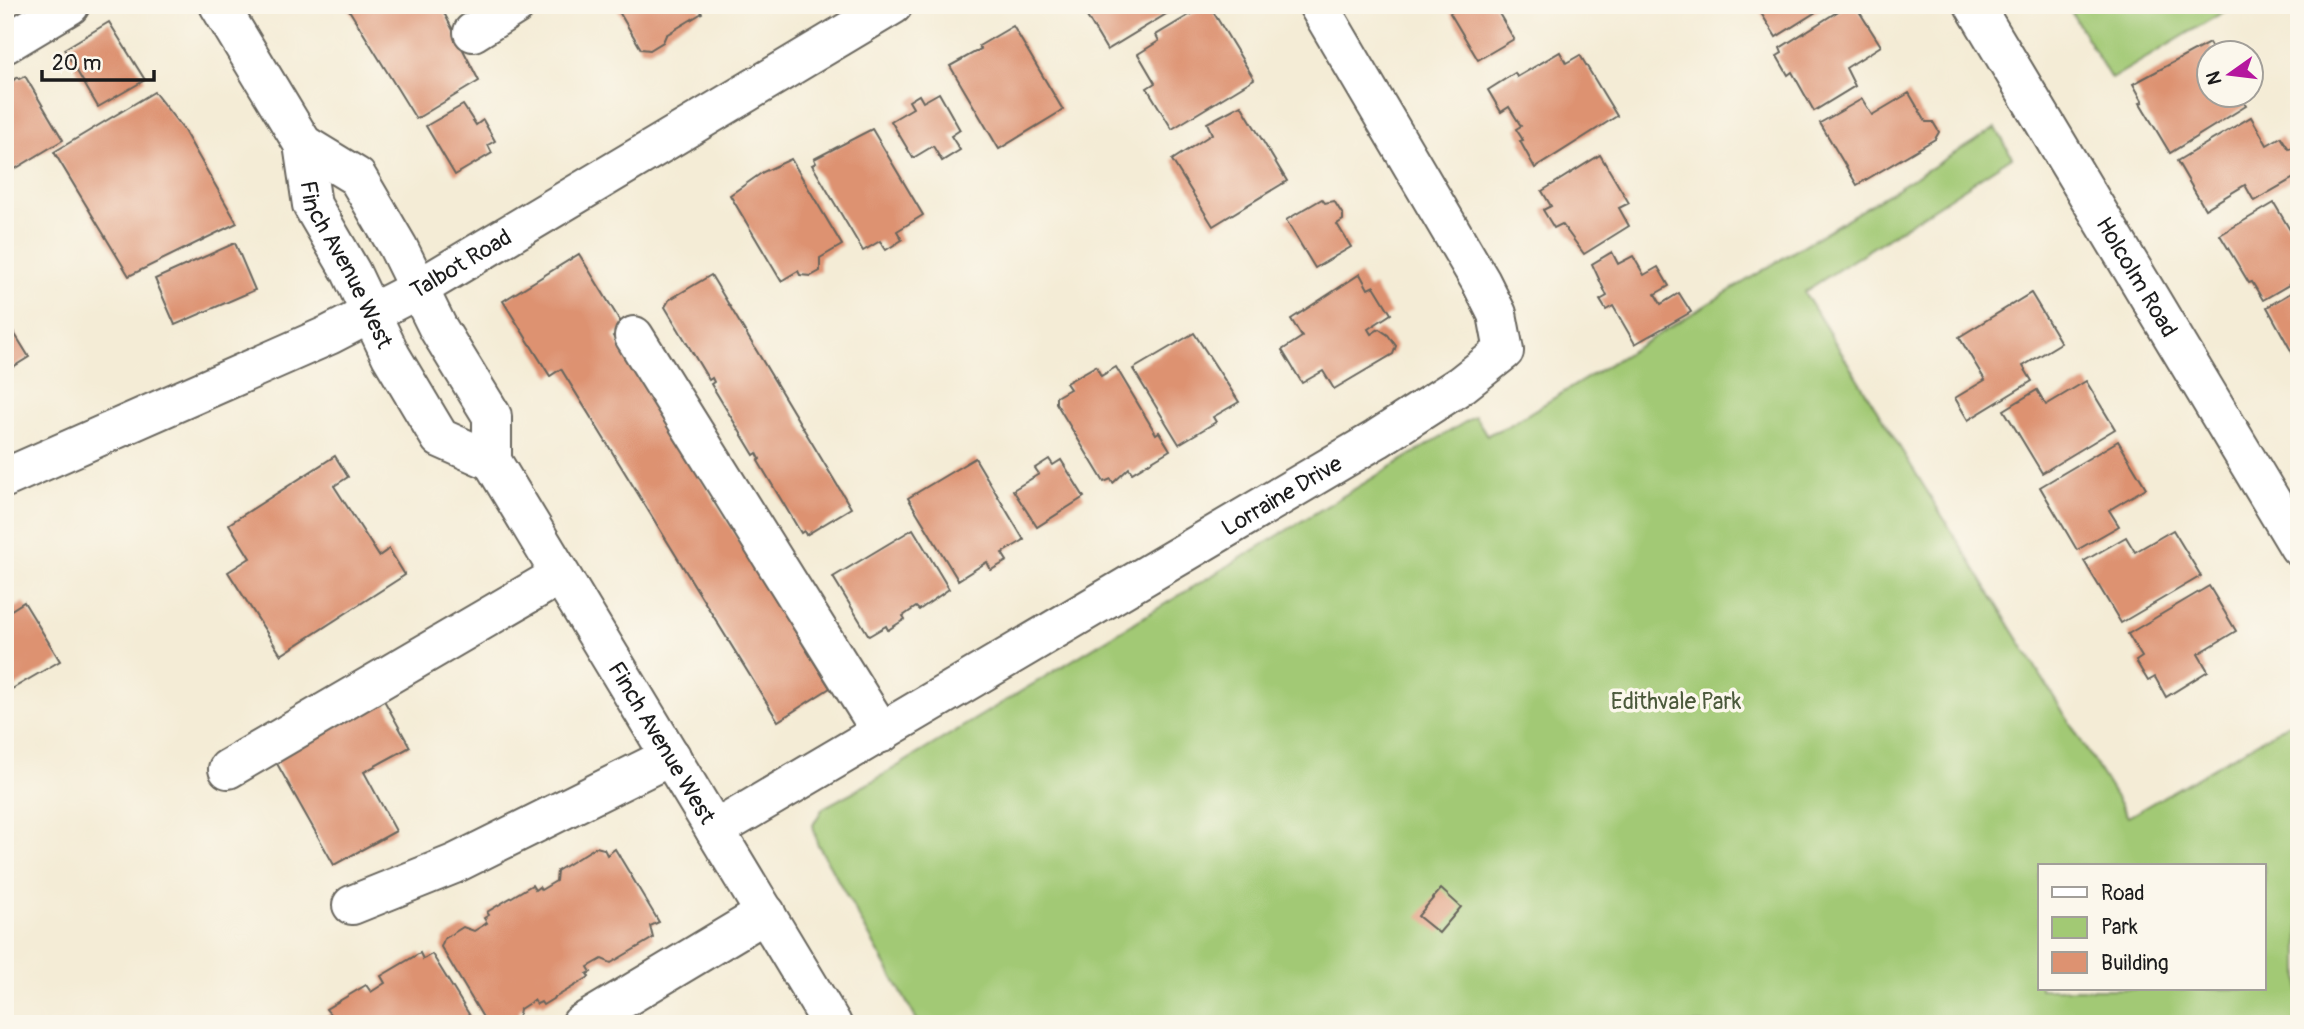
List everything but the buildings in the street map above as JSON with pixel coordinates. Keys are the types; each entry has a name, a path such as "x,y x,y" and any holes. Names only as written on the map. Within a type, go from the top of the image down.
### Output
{"street":[{"path":"5,44 70,5"},
{"name":"Finch Avenue West","path":"219,5 303,144 312,205 351,272 391,356 440,438 492,461"},
{"path":"473,32 516,5"},
{"name":"Talbot Road","path":"5,478 329,335 418,289 893,5"},
{"name":"Lorraine Drive","path":"715,830 1377,439 1461,385 1504,351 1497,314 1481,282 1318,5"},
{"name":"Holcolm Road","path":"1973,5 2299,547"},
{"name":"Finch Avenue West","path":"303,144 357,177 492,416 492,461 832,1024"},
{"path":"634,336 882,733"},
{"path":"228,769 560,575"},
{"path":"352,905 454,864 671,756"},
{"path":"581,1024 766,913"}],"green space":[{"path":"2067,5 2235,5 2111,79"},
{"name":"Edithvale Park","path":"1996,128 2012,157 1804,292 2128,817 2299,718 2299,1024 919,1024 817,843 813,825 823,808 873,781 1475,416 1487,435 1508,426"}]}
